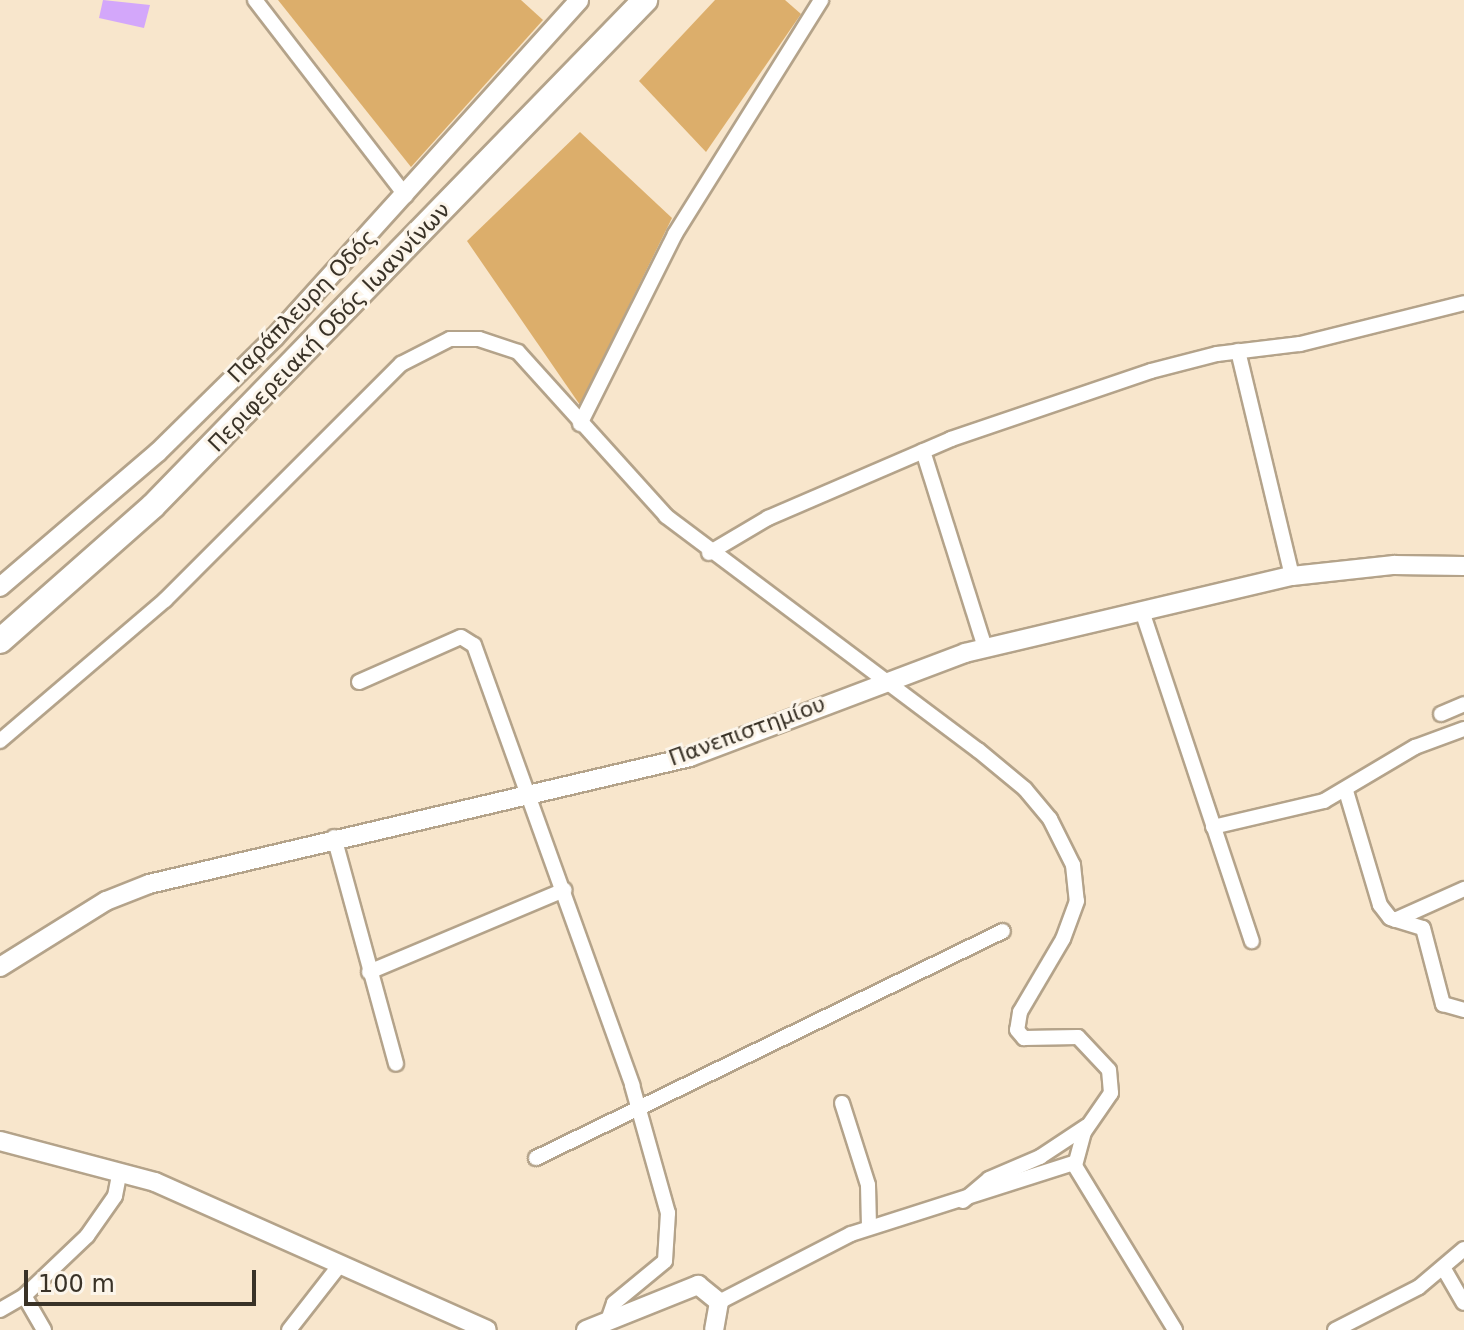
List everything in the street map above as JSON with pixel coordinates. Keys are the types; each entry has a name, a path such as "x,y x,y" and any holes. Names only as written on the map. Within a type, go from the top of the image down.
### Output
{"highway":[{"name":"Περιφερειακή Οδός Ιωαννίνων","path":"0,641 153,506 645,0"}],"street":[{"path":"255,0 406,196"},
{"name":"Παράπλευρη Οδός","path":"0,587 176,435 406,196 579,0"},
{"path":"580,424 675,234 821,0"},
{"path":"709,553 768,518 923,451 1151,371 1238,351 1300,344 1464,303"},
{"path":"0,741 155,609 415,354 450,339 505,347 537,367 580,424 709,553 1025,789 1063,841 1076,877 1075,910 1016,1027 1024,1038 1078,1037 1100,1057 1111,1093 1087,1126 1074,1163"},
{"path":"1238,351 1292,576"},
{"path":"923,451 985,648"},
{"name":"Πανεπιστημίου","path":"0,967 125,892 334,837 527,791 690,757 880,681 985,648 1292,576 1394,565 1464,566"},
{"path":"1142,611 1252,941"},
{"path":"359,682 468,639 564,890 638,1110 668,1213 670,1247 659,1269 614,1303 608,1320"},
{"path":"1441,714 1464,704"},
{"path":"1213,827 1300,809 1346,791 1415,747 1464,729"},
{"path":"1346,791 1378,900 1395,920 1423,928 1443,1004 1464,1010"},
{"path":"334,837 396,1064"},
{"path":"1395,920 1464,889"},
{"path":"369,972 564,890"},
{"path":"536,1158 1003,931"},
{"path":"842,1103 868,1185 869,1227"},
{"path":"963,1201 989,1179 1048,1153 1087,1126"},
{"path":"0,1141 120,1171 487,1330"},
{"path":"719,1302 869,1227 963,1201 1074,1163"},
{"path":"1074,1163 1175,1330"},
{"path":"0,1310 24,1296 87,1236 115,1196 120,1171"},
{"path":"1335,1330 1444,1269 1462,1255"},
{"path":"289,1330 339,1266"},
{"path":"1444,1269 1464,1303"},
{"path":"586,1330 692,1286 708,1288 719,1302 714,1330"},
{"path":"24,1296 44,1330"}],"shaded area":[{"path":"278,0 521,0 543,20 411,167"},
{"path":"715,0 785,0 801,14 706,152 639,81"},
{"path":"580,132 672,218 580,405 467,241"}],"building":[{"path":"103,0 150,5 144,28 99,18"}]}
